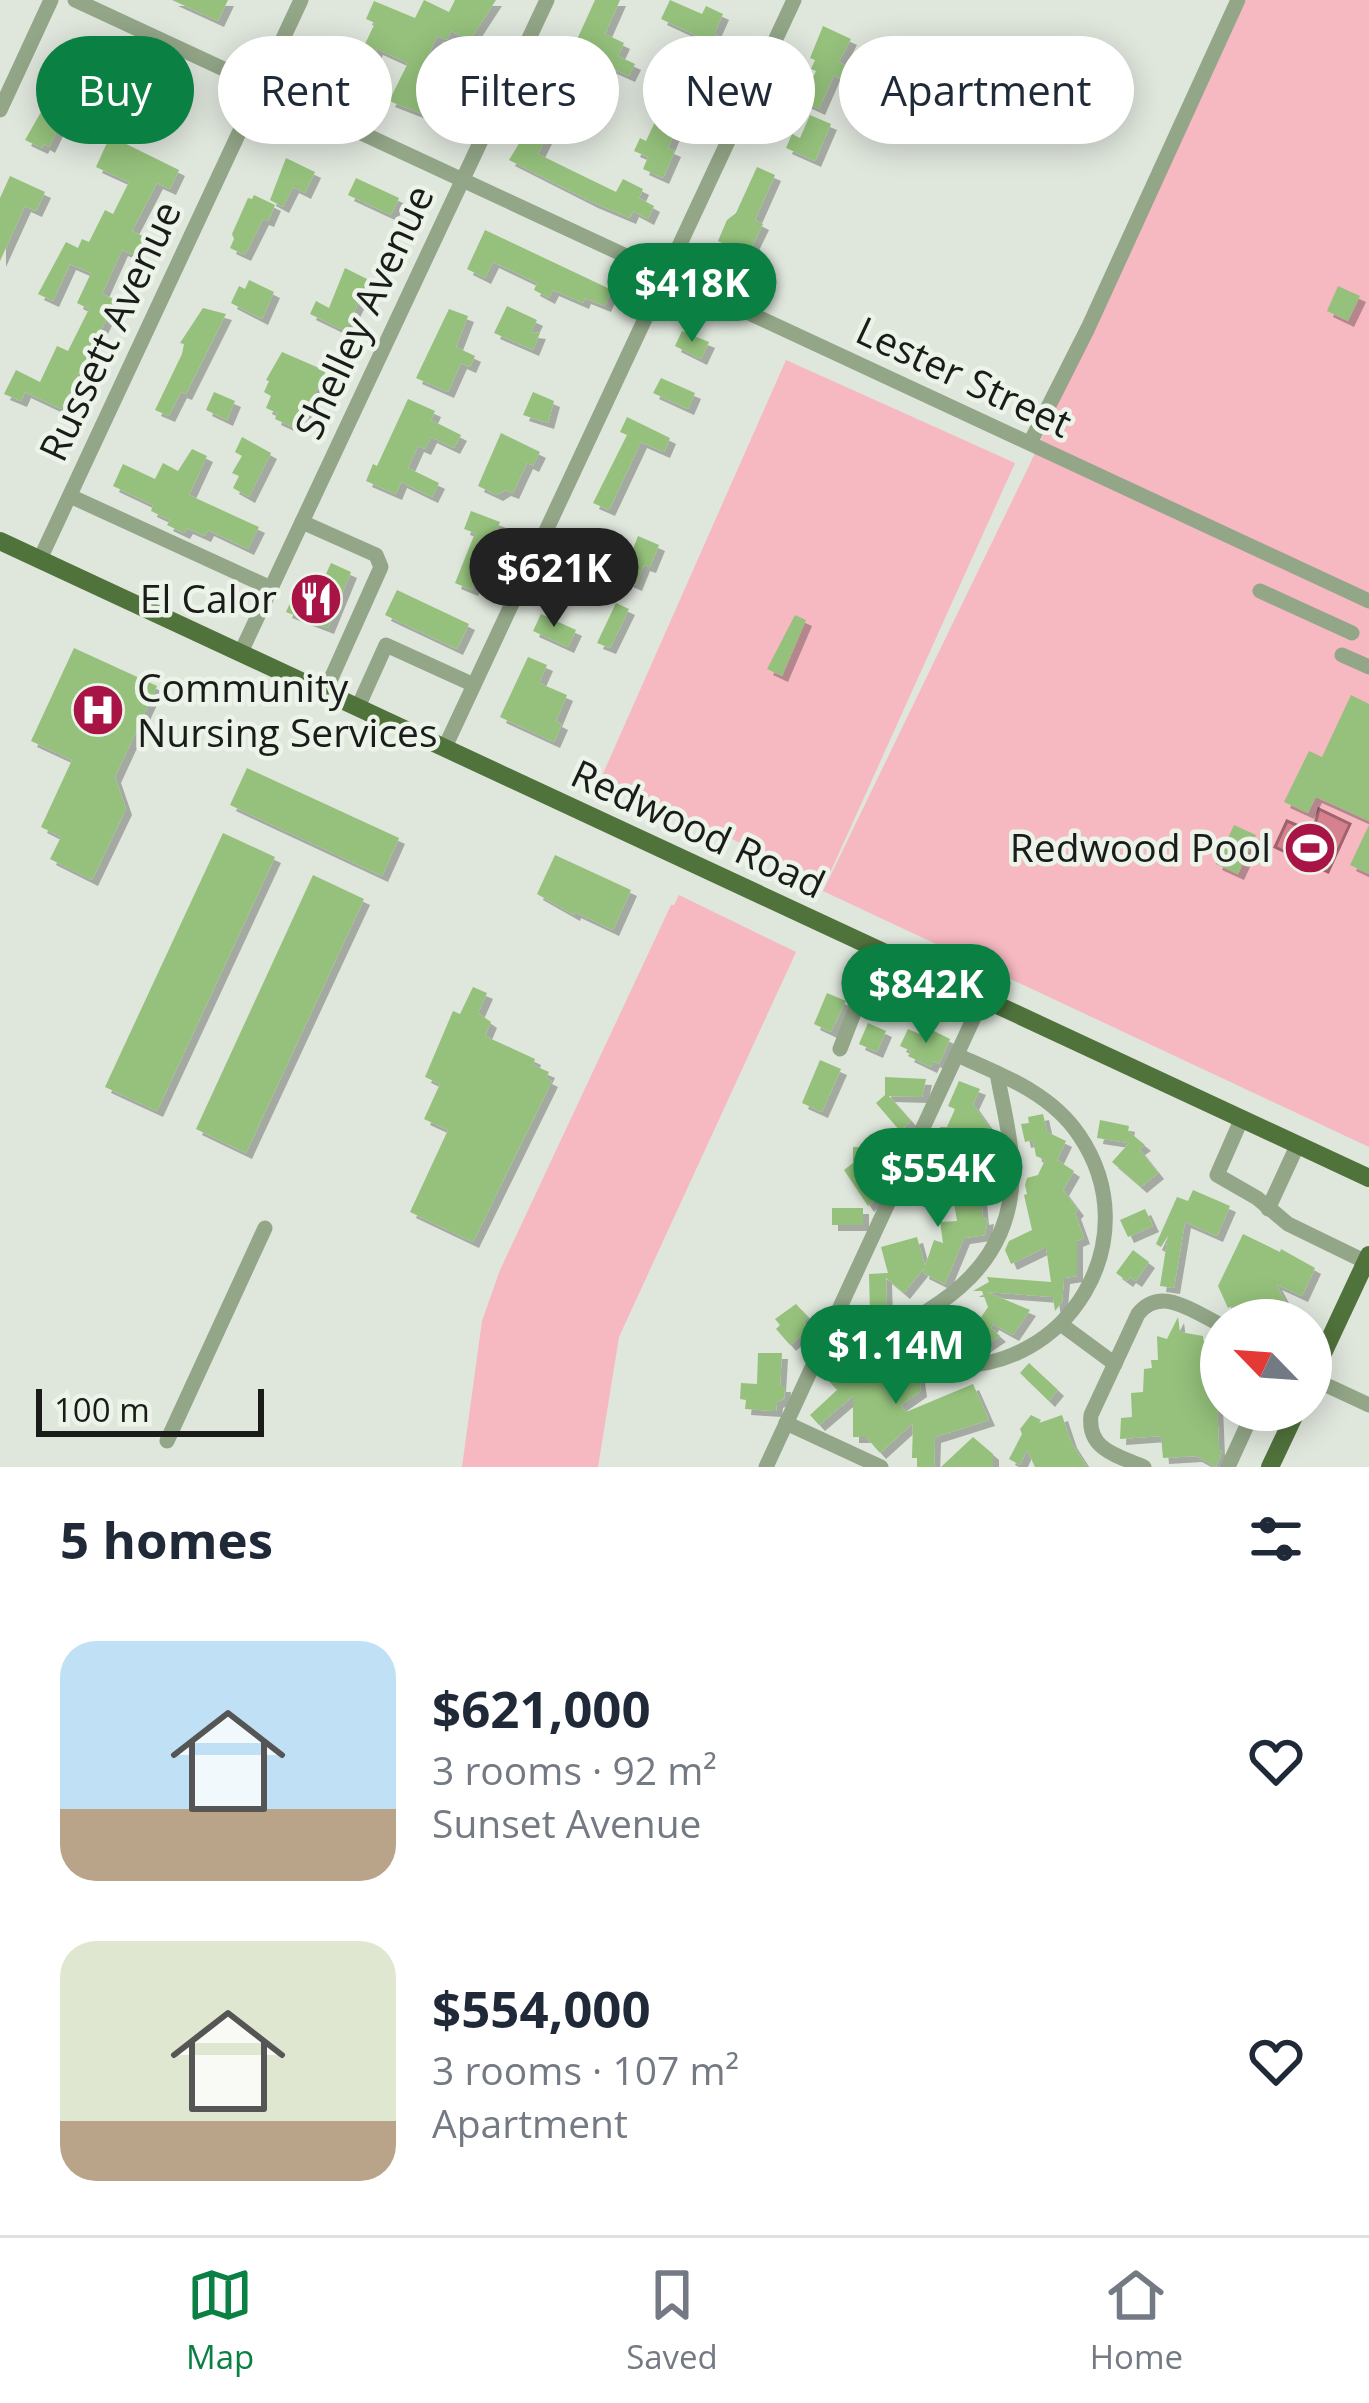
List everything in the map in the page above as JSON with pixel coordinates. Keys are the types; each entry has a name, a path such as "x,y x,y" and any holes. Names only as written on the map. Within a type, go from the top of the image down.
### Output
{"main road":[{"name":"Redwood Road","path":"0,541 1369,1178"},
{"path":"1332,1334 1367,1258"},
{"path":"1270,1467 1287,1431"}],"street":[{"path":"0,110 51,0"},
{"name":"Lester Street","path":"75,0 218,66"},
{"name":"Russett Avenue","path":"284,36 301,0"},
{"name":"Shelley Avenue","path":"241,652 547,0"},
{"path":"445,747 794,0"},
{"path":"1030,443 1088,328 1238,0"},
{"name":"Russett Avenue","path":"40,559 233,144"},
{"name":"Lester Street","path":"385,144 1369,601"},
{"path":"70,496 272,588"},
{"path":"302,522 376,555 381,567 325,692"},
{"path":"1260,591 1352,633"},
{"path":"358,707 386,645 474,686"},
{"path":"1342,655 1369,667"},
{"path":"840,1049 879,949"},
{"path":"766,1467 983,998"},
{"path":"832,1325 921,1363 962,1366 1003,1360 1044,1339 1062,1325 1084,1294 1105,1229 1098,1174 1079,1135 1032,1090 957,1055"},
{"path":"868,1342 945,1302 971,1278 999,1235 1008,1210 1012,1168 997,1072"},
{"path":"1242,1118 1216,1175 1288,1224 1367,1258"},
{"path":"1268,1209 1298,1144"},
{"path":"167,1441 265,1228"},
{"path":"1144,1467 1106,1450 1091,1435 1091,1415 1138,1314 1151,1302 1173,1302 1200,1314"},
{"path":"1062,1325 1114,1364"},
{"path":"1332,1388 1369,1405"},
{"path":"786,1423 881,1467"},
{"path":"1228,1467 1244,1431"}],"shaded area":[{"path":"1246,0 1369,0 1369,1147 823,891 1028,468"},
{"path":"786,360 1015,463 825,884 602,776"},
{"path":"1319,809 1350,824 1328,872 1275,847 1287,821 1313,832"},
{"path":"679,895 796,952 619,1337 598,1467 462,1467 482,1321 500,1270"}],"building":[{"path":"172,0 228,0 218,21"},
{"path":"424,0 449,12 455,0 496,0 473,36 451,31 449,36 416,36 416,111 392,102 408,63 392,56 392,36 369,36 375,23 366,19 374,1 415,18"},
{"path":"595,0 620,0 605,34 609,36 579,36"},
{"path":"670,0 702,14 706,6 723,14 714,34 719,36 698,36 661,19"},
{"path":"823,26 845,36 839,36 839,78 834,75 819,109 815,107 815,46"},
{"path":"619,56 635,64 629,76 619,72"},
{"path":"815,117 831,124 815,161 786,148 788,144 815,144"},
{"path":"36,121 36,144 44,144 42,148 25,140"},
{"path":"640,138 643,144 670,144 668,148 675,151 663,178 643,169 648,157 634,151"},
{"path":"106,144 126,144 179,170 170,189 157,183 132,231 145,237 136,256 122,250 102,294 116,300 61,409 25,392 21,401 4,394 16,370 40,382 57,346 68,351 89,309 77,303 91,273 70,264 53,301 38,294 66,242 78,248 82,239 89,242 105,210 113,214 129,182 96,167"},
{"path":"519,144 543,144 538,154 616,192 623,179 643,189 639,198 654,206 648,219 633,211 630,218 509,160"},
{"path":"286,158 315,172 305,193 293,187 283,207 270,200"},
{"path":"757,167 775,175 755,220 763,224 743,265 717,254 722,243 718,241"},
{"path":"10,176 45,192 36,211 25,206 0,261 0,198"},
{"path":"356,178 399,198 391,215 348,195"},
{"path":"254,195 275,205 245,255 230,248 232,234 248,198"},
{"path":"485,230 612,290 605,306 585,298 583,303 553,290 549,298 534,290 537,283 493,262 485,278 467,269"},
{"path":"345,268 369,280 345,331 310,314 316,301 329,308"},
{"path":"249,280 274,292 262,319 231,303 239,286 245,289"},
{"path":"1338,286 1360,296 1348,321 1327,311"},
{"path":"507,306 537,320 531,332 540,333 533,350 494,333"},
{"path":"203,308 226,314 186,394 181,392 169,416 155,410 182,354 184,344 180,343"},
{"path":"449,309 468,316 456,347 475,356 470,367 461,363 448,392 416,378"},
{"path":"682,331 709,342 701,359 675,346"},
{"path":"282,352 326,371 297,429 275,419 277,413 266,408 271,396 264,392 266,380"},
{"path":"661,378 695,393 688,409 653,393"},
{"path":"214,392 235,401 227,420 206,410"},
{"path":"533,392 554,401 548,423 523,415"},
{"path":"408,399 435,411 431,420 461,435 454,448 431,437 425,449 418,446 408,468 439,483 432,497 401,482 396,494 366,481"},
{"path":"627,417 670,438 664,452 641,442 609,510 593,503 627,435 620,432"},
{"path":"501,433 540,452 533,466 527,463 513,493 505,490 497,495 478,486"},
{"path":"242,437 271,453 249,497 233,488 239,476 232,473 242,456 235,452"},
{"path":"192,449 207,456 189,495 259,527 248,549 208,530 205,536 187,528 184,533 151,511 153,505 113,486 123,464 155,479 163,463 178,471"},
{"path":"471,511 500,522 492,544 507,550 501,563 489,557 472,590 455,583 475,533 464,529"},
{"path":"638,536 659,545 636,585 608,573 604,582 583,572 569,600 558,595 575,545 592,553 596,546 628,561"},
{"name":"El Calor","path":"331,563 351,572 328,628 286,612 301,579 320,587"},
{"path":"397,590 469,624 457,649 385,615"},
{"path":"616,603 629,609 610,648 597,643"},
{"path":"541,614 576,630 568,647 533,631"},
{"path":"795,615 806,620 782,676 767,669"},
{"path":"74,648 157,686 115,777 126,809 92,880 50,859 61,837 41,827 72,760 31,741"},
{"path":"528,657 547,665 539,683 567,695 556,721 562,724 554,742 500,717"},
{"path":"1351,695 1369,704 1369,821 1316,797 1308,813 1284,802 1309,751 1322,757"},
{"path":"247,768 399,838 382,876 230,805"},
{"path":"1234,825 1256,835 1238,874 1216,864"},
{"path":"1369,825 1369,874 1350,865"},
{"path":"223,833 275,857 157,1111 105,1087"},
{"path":"555,855 631,890 613,930 537,894"},
{"path":"313,875 364,899 246,1153 196,1129"},
{"path":"473,987 487,993 478,1013 491,1022 485,1036 535,1059 533,1065 549,1072 546,1078 552,1081 473,1242 410,1212 448,1130 424,1119 440,1084 425,1077 453,1011 460,1014"},
{"path":"827,993 846,1001 831,1032 814,1024"},
{"path":"868,1023 886,1031 877,1052 859,1044"},
{"path":"926,1027 950,1039 939,1064 934,1061 931,1067 908,1056 911,1051 900,1046 908,1029 922,1035"},
{"path":"820,1060 841,1069 822,1112 802,1103"},
{"path":"885,1077 926,1079 922,1097 889,1096 911,1121 900,1131 876,1103 885,1095"},
{"path":"959,1081 980,1089 973,1104 990,1128 941,1165 940,1153 934,1153 934,1137 940,1137 940,1127 947,1127 955,1109 948,1106"},
{"path":"1043,1114 1047,1132 1066,1141 1057,1160 1074,1171 1063,1190 1078,1210 1084,1238 1077,1241 1077,1276 1064,1278 1062,1302 1055,1311 1053,1297 987,1292 1030,1310 1013,1335 993,1324 991,1328 1000,1336 976,1352 967,1338 988,1307 982,1291 973,1291 989,1282 987,1277 1051,1282 1046,1247 1011,1264 1005,1250 1009,1241 1032,1230 1025,1185 1027,1178 1038,1175 1045,1160 1036,1156 1033,1140 1025,1142 1021,1124"},
{"path":"1100,1120 1129,1126 1128,1131 1145,1145 1139,1149 1158,1173 1141,1187 1112,1162 1129,1143 1097,1138"},
{"path":"866,1138 899,1139 893,1164 858,1163 875,1183 870,1187 878,1197 868,1206 844,1170 853,1163 853,1147 865,1147"},
{"path":"989,1154 998,1192 981,1197 983,1219 988,1218 985,1235 964,1238 945,1284 923,1273 924,1268 904,1293 886,1278 887,1312 870,1312 869,1274 888,1273 881,1247 917,1237 925,1266 934,1240 943,1243 940,1222 957,1221 952,1191 930,1192 931,1200 917,1201 917,1193 906,1193 913,1177 928,1180"},
{"path":"1193,1190 1230,1206 1217,1236 1185,1222 1174,1288 1160,1286 1168,1236 1161,1247 1156,1244 1177,1197 1188,1201"},
{"path":"832,1208 863,1208 863,1225 832,1225"},
{"path":"1145,1209 1153,1226 1128,1237 1120,1220"},
{"path":"1243,1234 1315,1268 1302,1296 1276,1284 1284,1299 1224,1299 1218,1286"},
{"path":"1133,1250 1149,1262 1136,1281 1130,1277 1127,1281 1116,1273"},
{"path":"796,1304 808,1317 803,1322 809,1328 790,1345 776,1329 780,1325 775,1319"},
{"path":"1178,1317 1180,1332 1200,1335 1200,1431 1218,1431 1222,1451 1216,1467 1196,1456 1163,1458 1161,1436 1120,1439 1121,1418 1132,1417 1131,1393 1143,1392 1144,1369 1152,1368 1151,1360 1158,1360 1157,1336 1167,1339"},
{"path":"926,1327 950,1332 958,1349 948,1348 944,1354 919,1349"},
{"path":"849,1348 863,1361 885,1363 891,1378 919,1377 921,1391 901,1405 906,1412 973,1384 989,1420 935,1437 934,1467 917,1467 917,1458 912,1458 913,1423 880,1453 866,1437 853,1437 853,1396 819,1425 810,1415 837,1390 827,1379 831,1374 826,1369"},
{"path":"758,1353 782,1353 784,1399 777,1402 776,1411 745,1409 746,1400 740,1399 741,1383 757,1384"},
{"path":"1029,1363 1058,1390 1049,1401 1020,1373"},
{"path":"1031,1415 1039,1423 1062,1415 1087,1467 1035,1467 1027,1450 1020,1465 1009,1459"},
{"path":"973,1437 993,1454 993,1467 941,1467"}],"place":[{"name":"El Calor","path":"316,599"},
{"name":"Community Nursing Services","path":"98,710"},
{"name":"Redwood Pool","path":"1310,848"}]}
